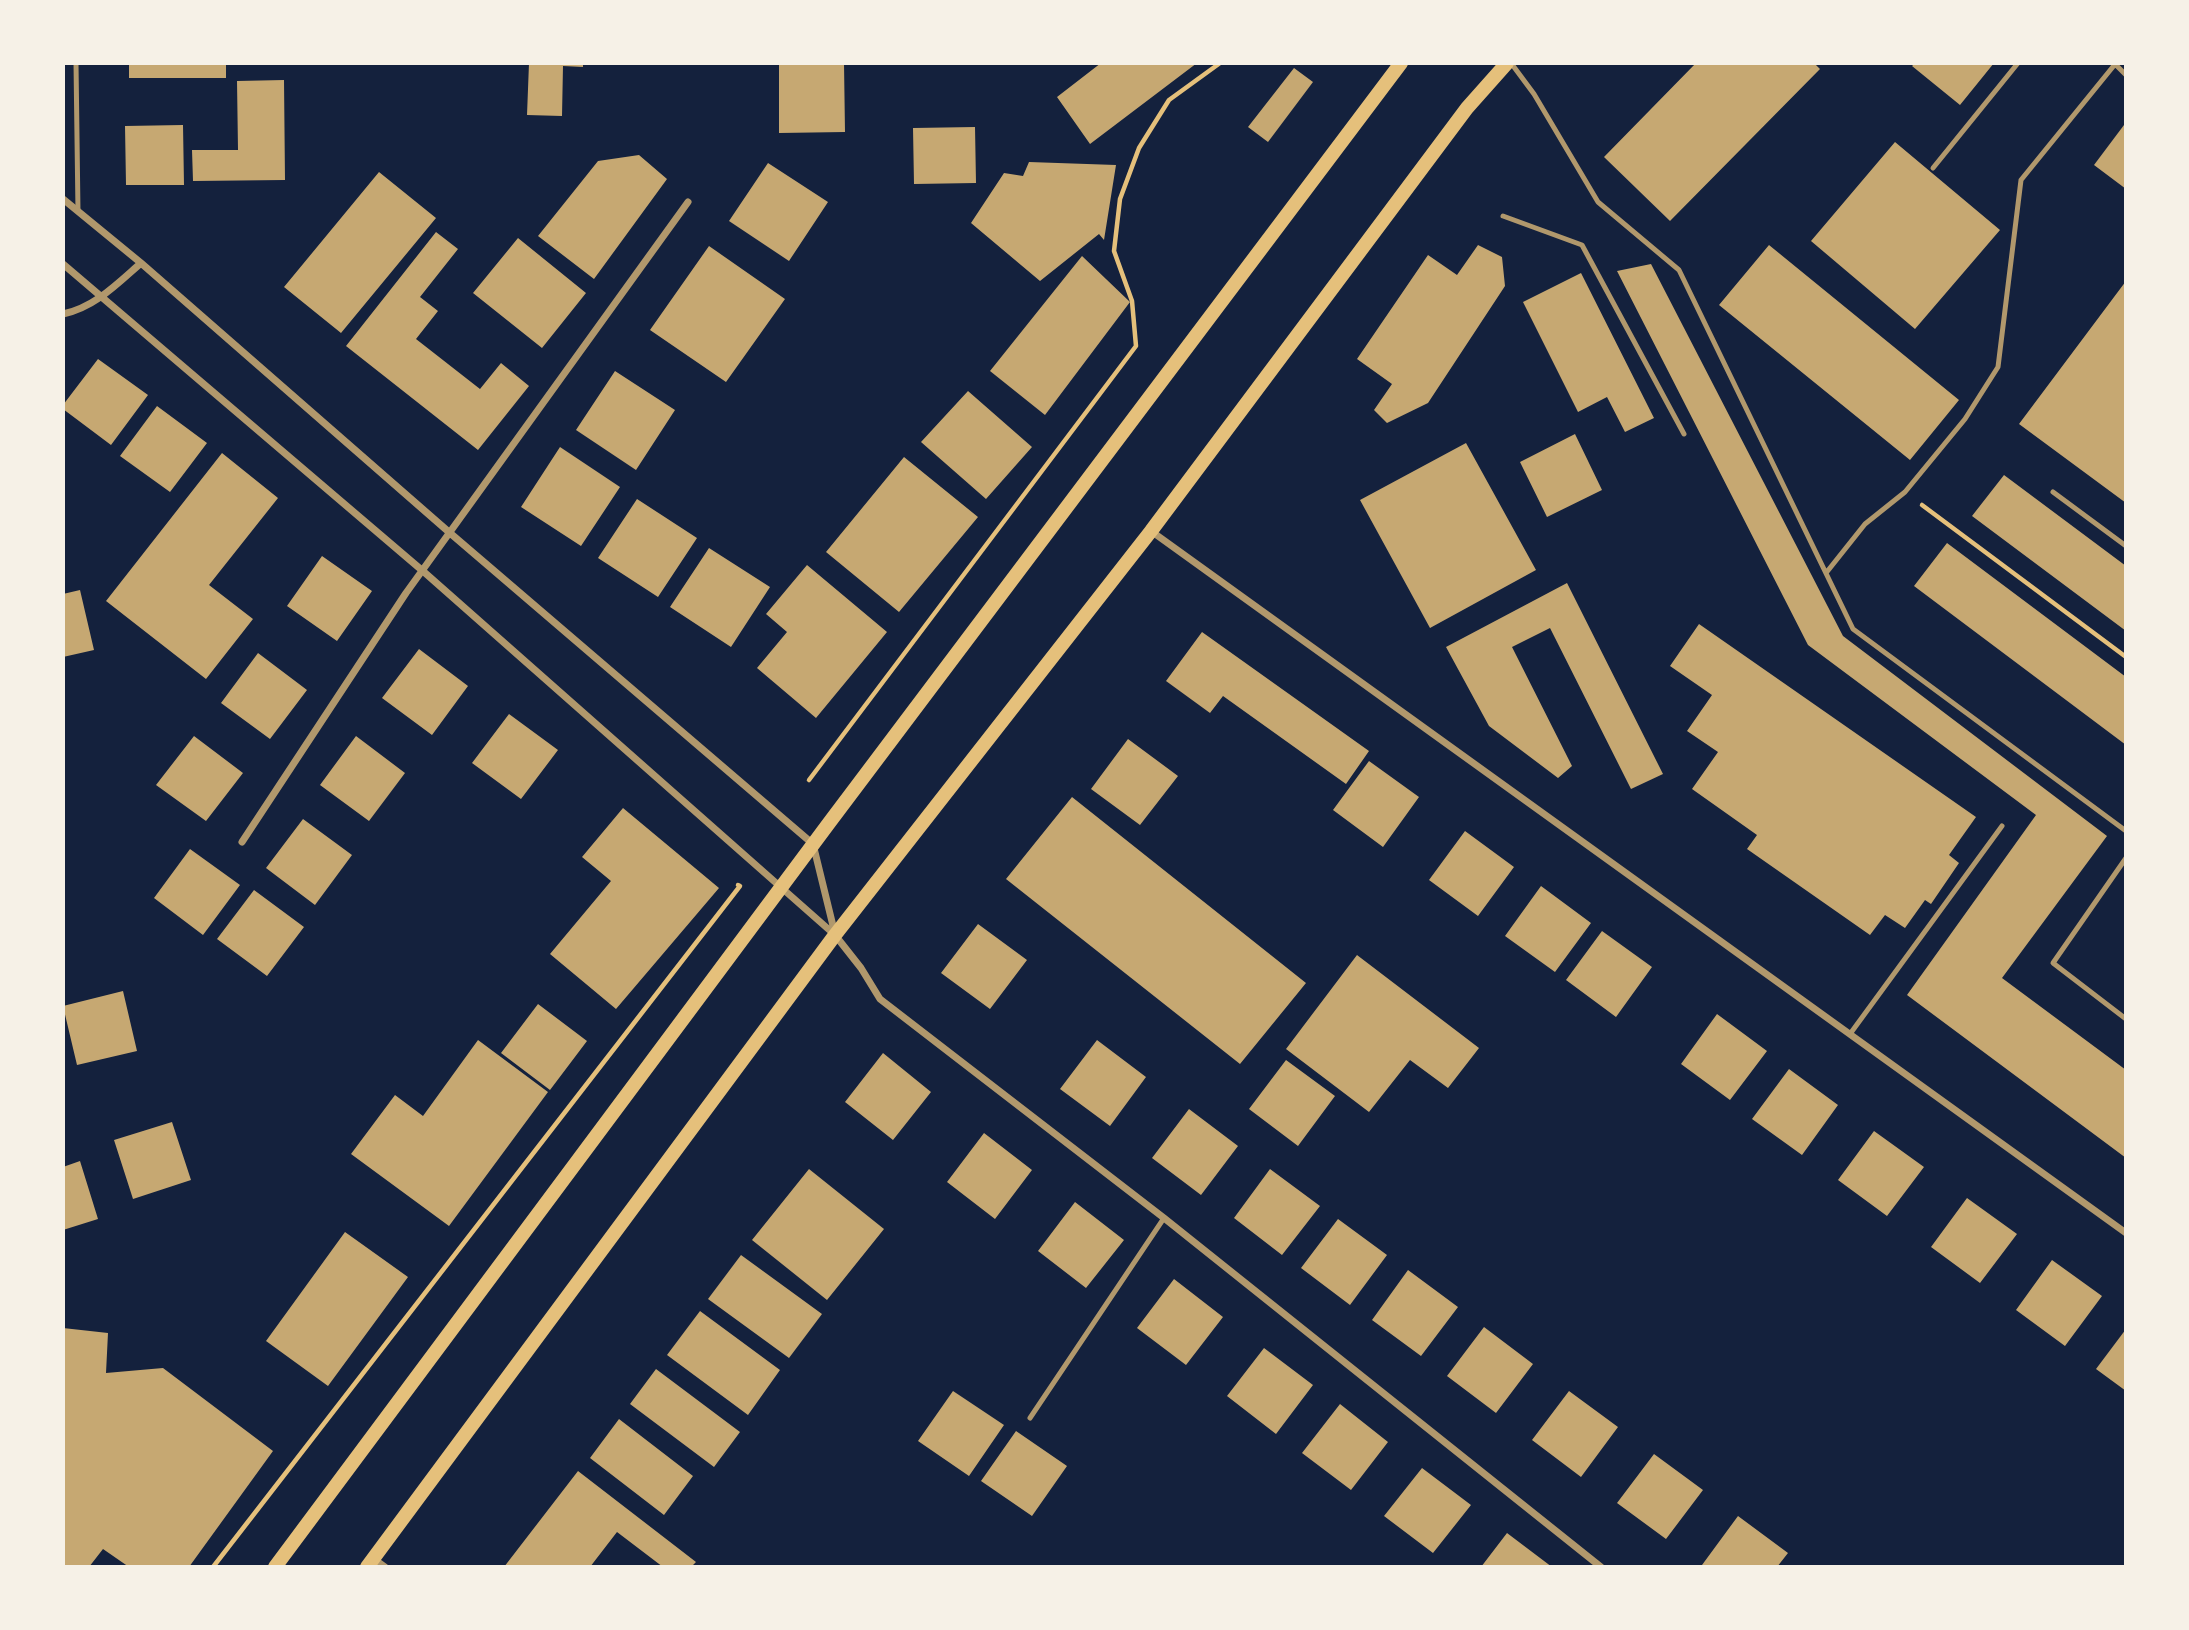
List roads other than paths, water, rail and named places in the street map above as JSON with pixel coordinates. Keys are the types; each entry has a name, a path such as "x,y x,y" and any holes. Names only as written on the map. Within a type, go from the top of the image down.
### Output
{"main road":[{"path":"275,1567 813,844 1401,63"},
{"path":"375,1564 835,935 1151,531 1467,108 1509,63"}],"street":[{"path":"63,199 141,263 450,533 813,844 835,935"},
{"path":"242,842 407,593 688,202"},
{"path":"63,314 77,311 101,297 141,263"},
{"path":"63,264 424,572 835,935 861,968 880,999 1164,1218 1601,1567"},
{"path":"1151,531 2126,1233"}],"lane":[{"path":"76,63 78,212"},
{"path":"1509,63 1534,94 1598,202 1679,270 1853,629 2126,831"},
{"path":"1933,168 2018,63"},
{"path":"1826,573 1865,524 1905,492 1965,419 1998,367 2021,180 2115,64 2126,75"},
{"path":"1503,216 1582,245 1684,434"},
{"path":"2053,492 2126,546"},
{"path":"1850,1034 2002,826"},
{"path":"2126,858 2053,963 2126,1019"},
{"path":"1030,1418 1164,1218"}]}
